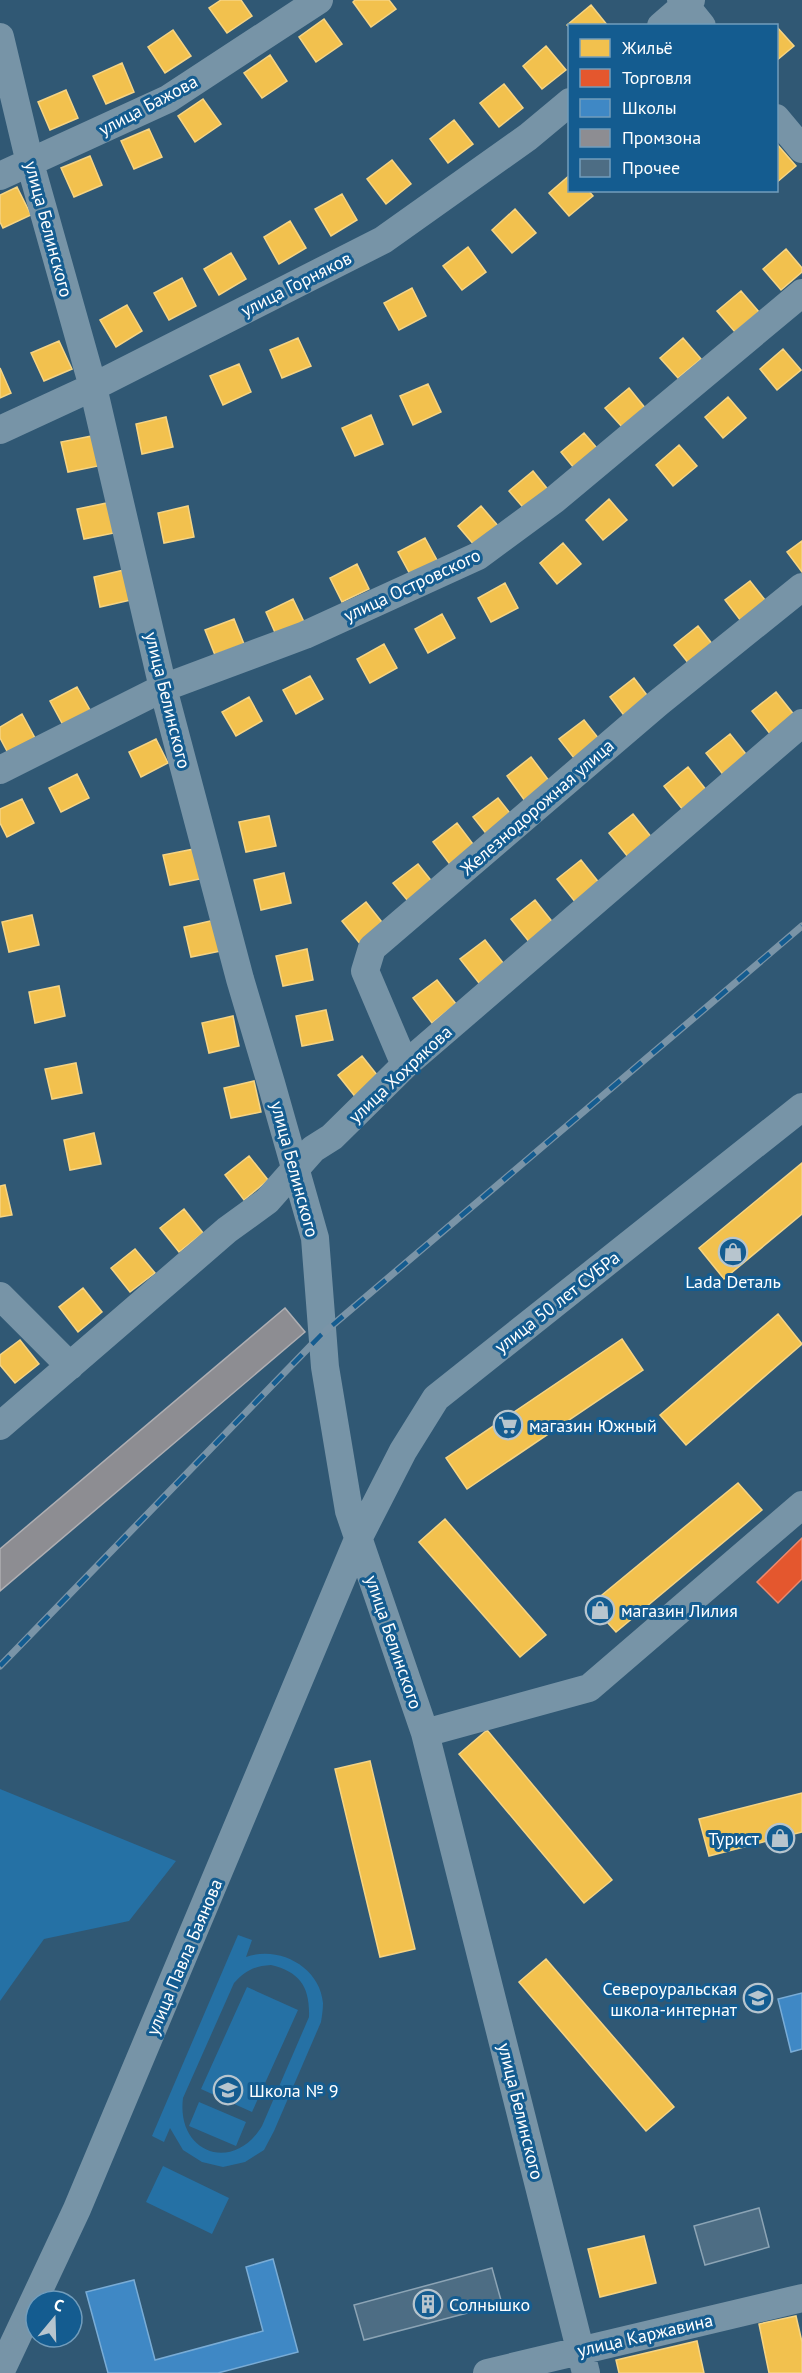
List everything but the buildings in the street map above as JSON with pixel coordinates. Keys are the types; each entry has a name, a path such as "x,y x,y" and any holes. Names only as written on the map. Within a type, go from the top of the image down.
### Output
{"street":[{"name":"улица Бажова","path":"0,176 168,99 319,0"},
{"path":"664,24 690,8"},
{"name":"улица Белинского","path":"0,37 30,163 93,387 164,688 240,979 315,1238 325,1367 350,1511 425,1733 584,2362"},
{"name":"улица Горняков","path":"0,429 93,387 383,240 528,136 568,104"},
{"path":"778,119 802,149"},
{"name":"улица Островского","path":"0,770 164,688 305,635 478,556 554,500 802,293"},
{"name":"Железнодорожная улица","path":"405,1065 365,970 372,948 658,703 802,587"},
{"name":"улица Хохрякова","path":"0,1426 227,1230 267,1201 313,1149 332,1137 405,1065 802,723"},
{"name":"улица 50 лет СУБРа","path":"359,1537 403,1451 436,1398 802,1107"},
{"path":"0,1296 70,1366"},
{"path":"425,1733 589,1688 802,1505"},
{"name":"улица Павла Баянова","path":"0,2373 77,2209 359,1537"},
{"name":"улица Каржавина","path":"487,2373 584,2362 802,2298"}],"shaded area":[{"path":"0,1789 176,1861 129,1921 44,1939 0,2001"},
{"path":"238,1935 252,1940 246,1957 272,1954 296,1962 306,1969 320,1990 323,2003 321,2022 264,2150 245,2162 223,2167 202,2162 183,2150 170,2128 164,2142 152,2136","holes":["271,1965 281,1968 301,1982 308,1997 309,2017 262,2126 250,2141 236,2150 222,2153 209,2151 197,2144 188,2132 183,2117 183,2098 234,1983 246,1972 255,1968"]},
{"path":"247,1987 298,2010 252,2112 201,2089"},
{"path":"199,2102 246,2122 236,2146 189,2126"},
{"path":"163,2166 229,2198 212,2234 146,2202"}],"railway":[{"path":"0,1666 321,1335 802,926"}],"place":[{"name":"Lada Dеталь","path":"733,1252"},
{"name":"магазин Южный","path":"508,1425"},
{"name":"магазин Лилия","path":"600,1610"},
{"name":"Турист","path":"780,1838"},
{"name":"Североуральская школа-интернат","path":"758,1998"},
{"name":"Школа № 9","path":"228,2090"},
{"name":"Солнышко","path":"428,2304"}]}
